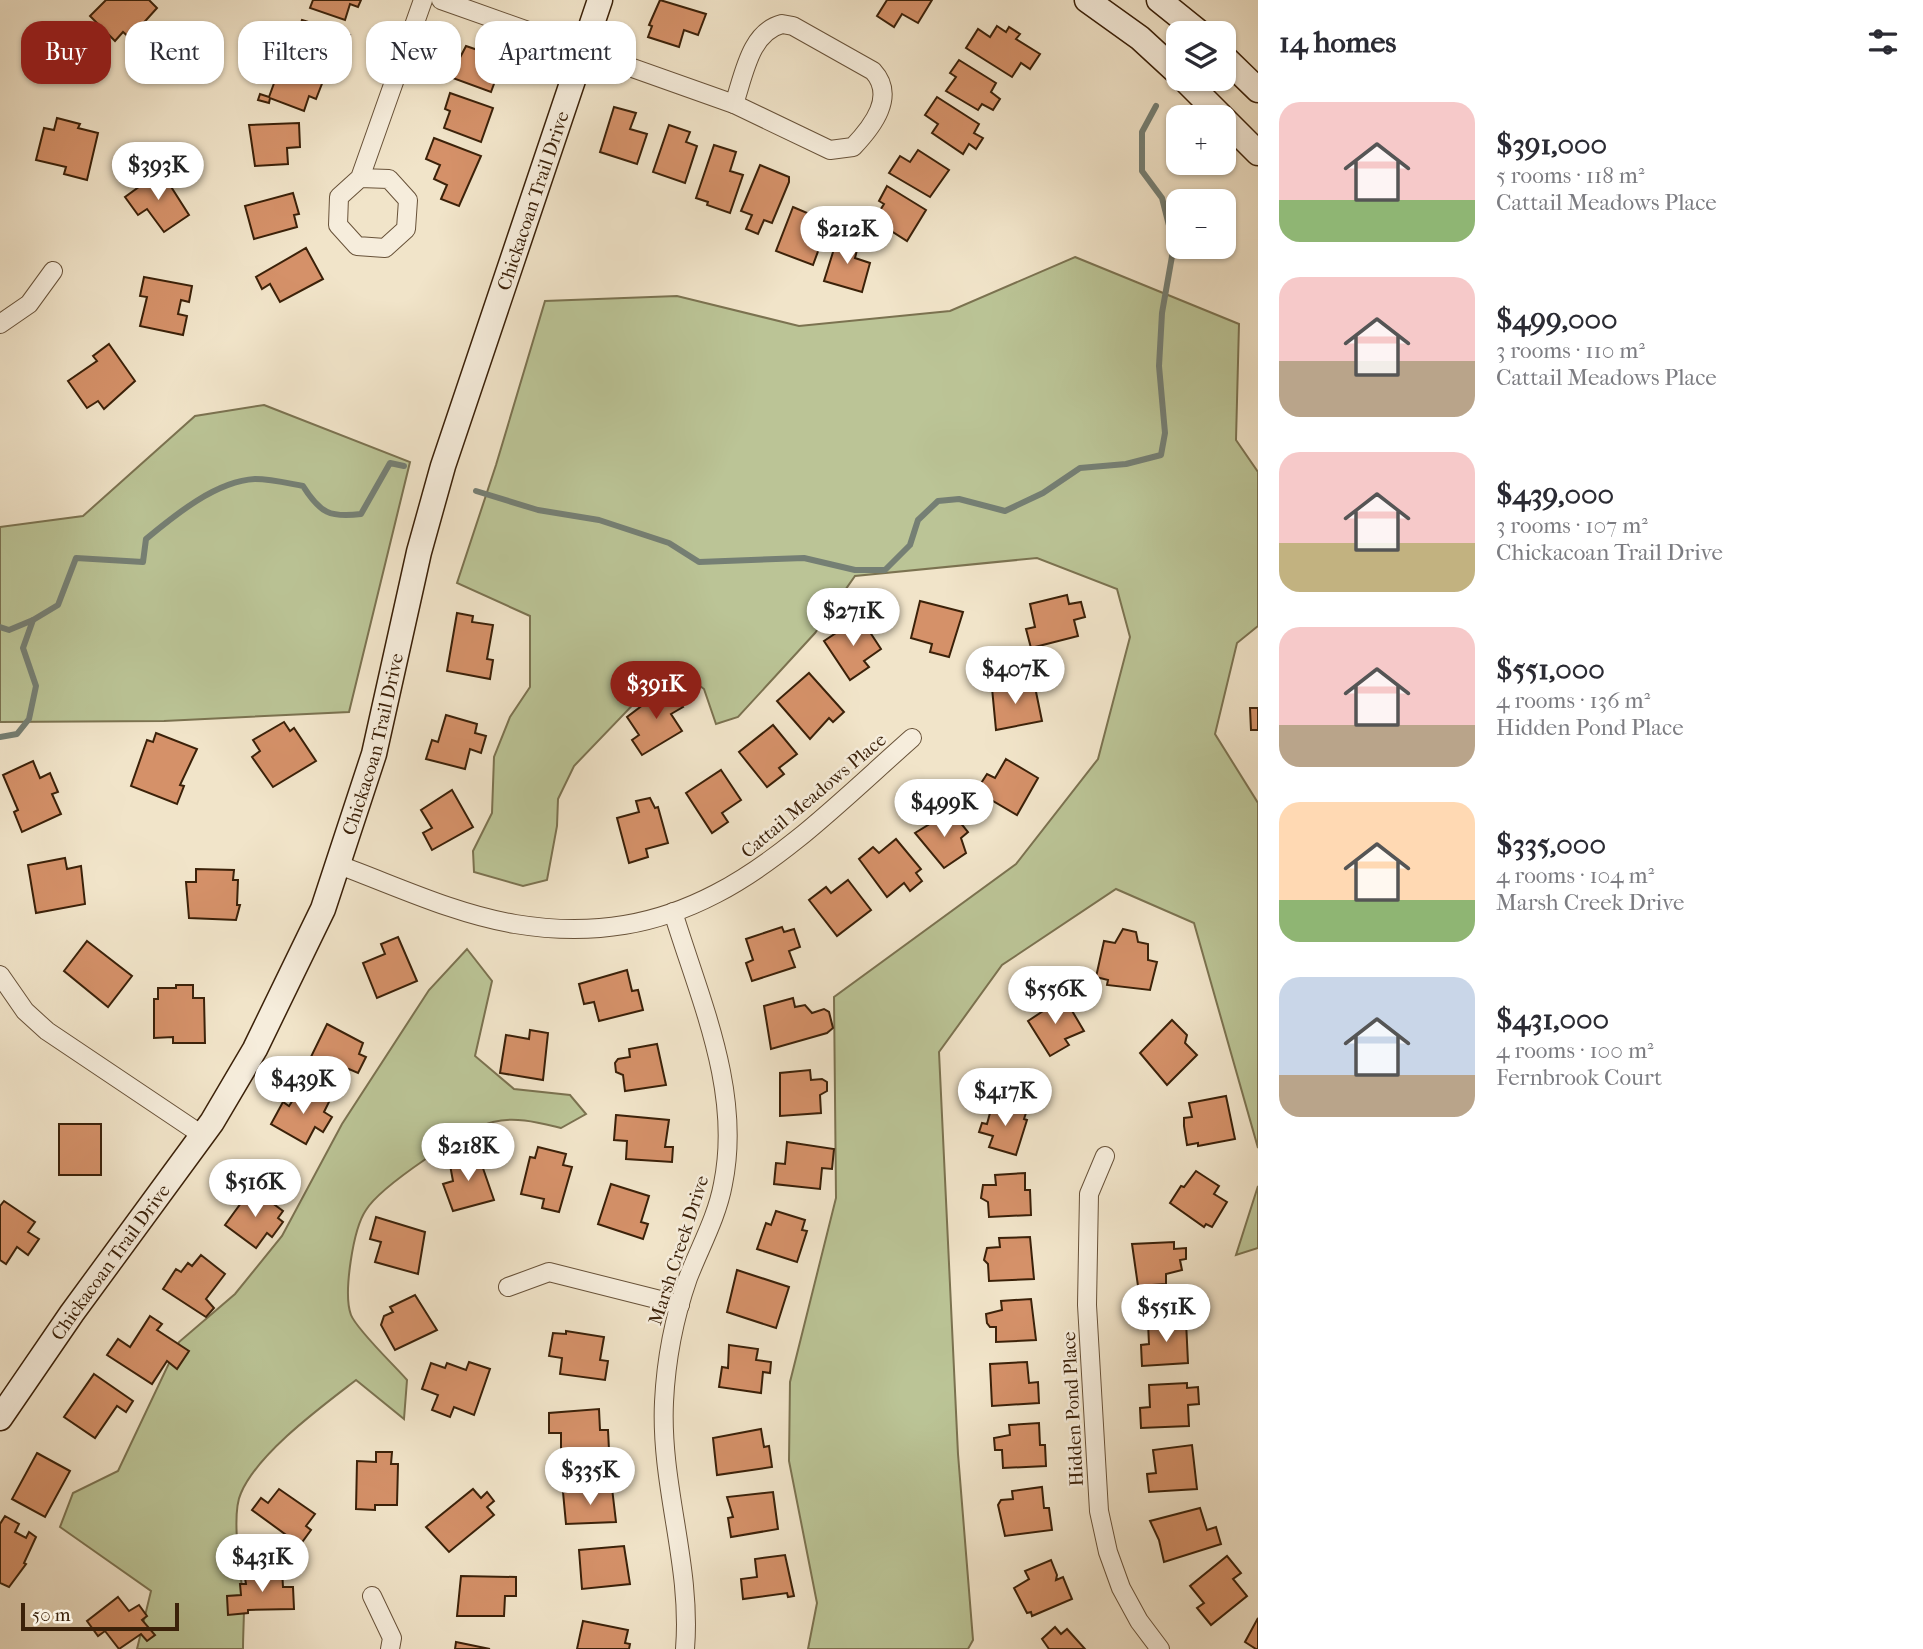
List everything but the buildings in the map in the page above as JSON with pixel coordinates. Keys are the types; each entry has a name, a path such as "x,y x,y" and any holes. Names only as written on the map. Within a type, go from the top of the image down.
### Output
{"street":[{"path":"360,178 388,179 408,201 406,229 385,248 357,246 338,225 339,197 360,178 423,0"},
{"path":"441,0 499,21"},
{"name":"Chickacoan Trail Drive","path":"593,21 600,0"},
{"path":"1087,0 1140,38 1166,62"},
{"path":"1159,0 1185,21"},
{"path":"636,70 734,104 830,150 842,151 853,147 862,138 883,104 885,93 881,80 873,71 793,26 782,24 770,27 760,36 734,104"},
{"path":"1236,69 1258,90"},
{"name":"Chickacoan Trail Drive","path":"0,1418 72,1313 202,1135 255,1049 294,973 339,865 374,754 419,552 443,466 572,84"},
{"path":"1196,91 1258,153"},
{"path":"0,324 29,304 53,271"},
{"name":"Cattail Meadows Place","path":"339,865 473,915 515,924 558,929 600,928 673,912 707,900 744,880 779,856 912,738"},
{"name":"Marsh Creek Drive","path":"673,912 723,1070 729,1107 729,1148 723,1186 680,1306 667,1368 663,1433 685,1578 685,1649"},
{"path":"0,975 25,1012 47,1031 202,1135"},
{"name":"Hidden Pond Place","path":"1105,1156 1088,1194 1087,1306 1099,1511 1108,1552 1121,1588 1139,1621 1160,1649"},
{"path":"508,1287 549,1272 680,1306"},
{"path":"372,1596 392,1638 390,1649"}],"green space":[{"path":"1075,257 1239,324 1236,440 1258,472 1258,626 1237,643 1215,734 1258,803 1258,1148 1194,923 1116,889 1002,965 939,1052 958,1454 973,1640 968,1649 808,1649 817,1603 789,1461 790,1382 836,1198 834,997 1016,864 1098,759 1130,637 1117,589 1037,558 855,576 815,633 738,717 716,724 704,689 687,676 646,691 574,766 558,799 557,826 547,880 523,886 474,872 473,851 492,813 494,757 510,717 530,687 530,616 457,583 545,301 677,296 799,326 950,311"},
{"path":"264,405 410,462 349,712 164,721 0,722 0,527 83,516 195,416"},
{"path":"467,949 492,981 475,1056 514,1089 570,1095 586,1114 561,1128 510,1120 480,1127 424,1160 374,1200 361,1219 353,1246 349,1305 351,1315 361,1330 407,1380 404,1419 356,1380 292,1432 261,1462 249,1478 241,1493 237,1517 244,1606 243,1649 137,1649 151,1591 60,1527 73,1493 118,1471 179,1342 235,1294 282,1236 342,1124 429,990"},
{"path":"1258,1186 1258,1248 1236,1255"}],"waterway":[{"path":"476,491 538,510 599,520 669,543 699,562 804,558 855,570 885,570 910,545 918,520 938,501 959,499 1005,511 1043,493 1080,468 1126,464 1161,455 1165,433 1159,366 1162,313 1174,245 1162,198 1142,171 1142,132 1156,106"},
{"path":"0,737 17,734 29,719 36,686 23,648 33,620 58,605 76,558 143,562 146,539 197,501 240,481 261,479 303,486 327,512 341,515 361,514 390,463 404,466"},
{"path":"0,627 9,630 33,620"}]}
